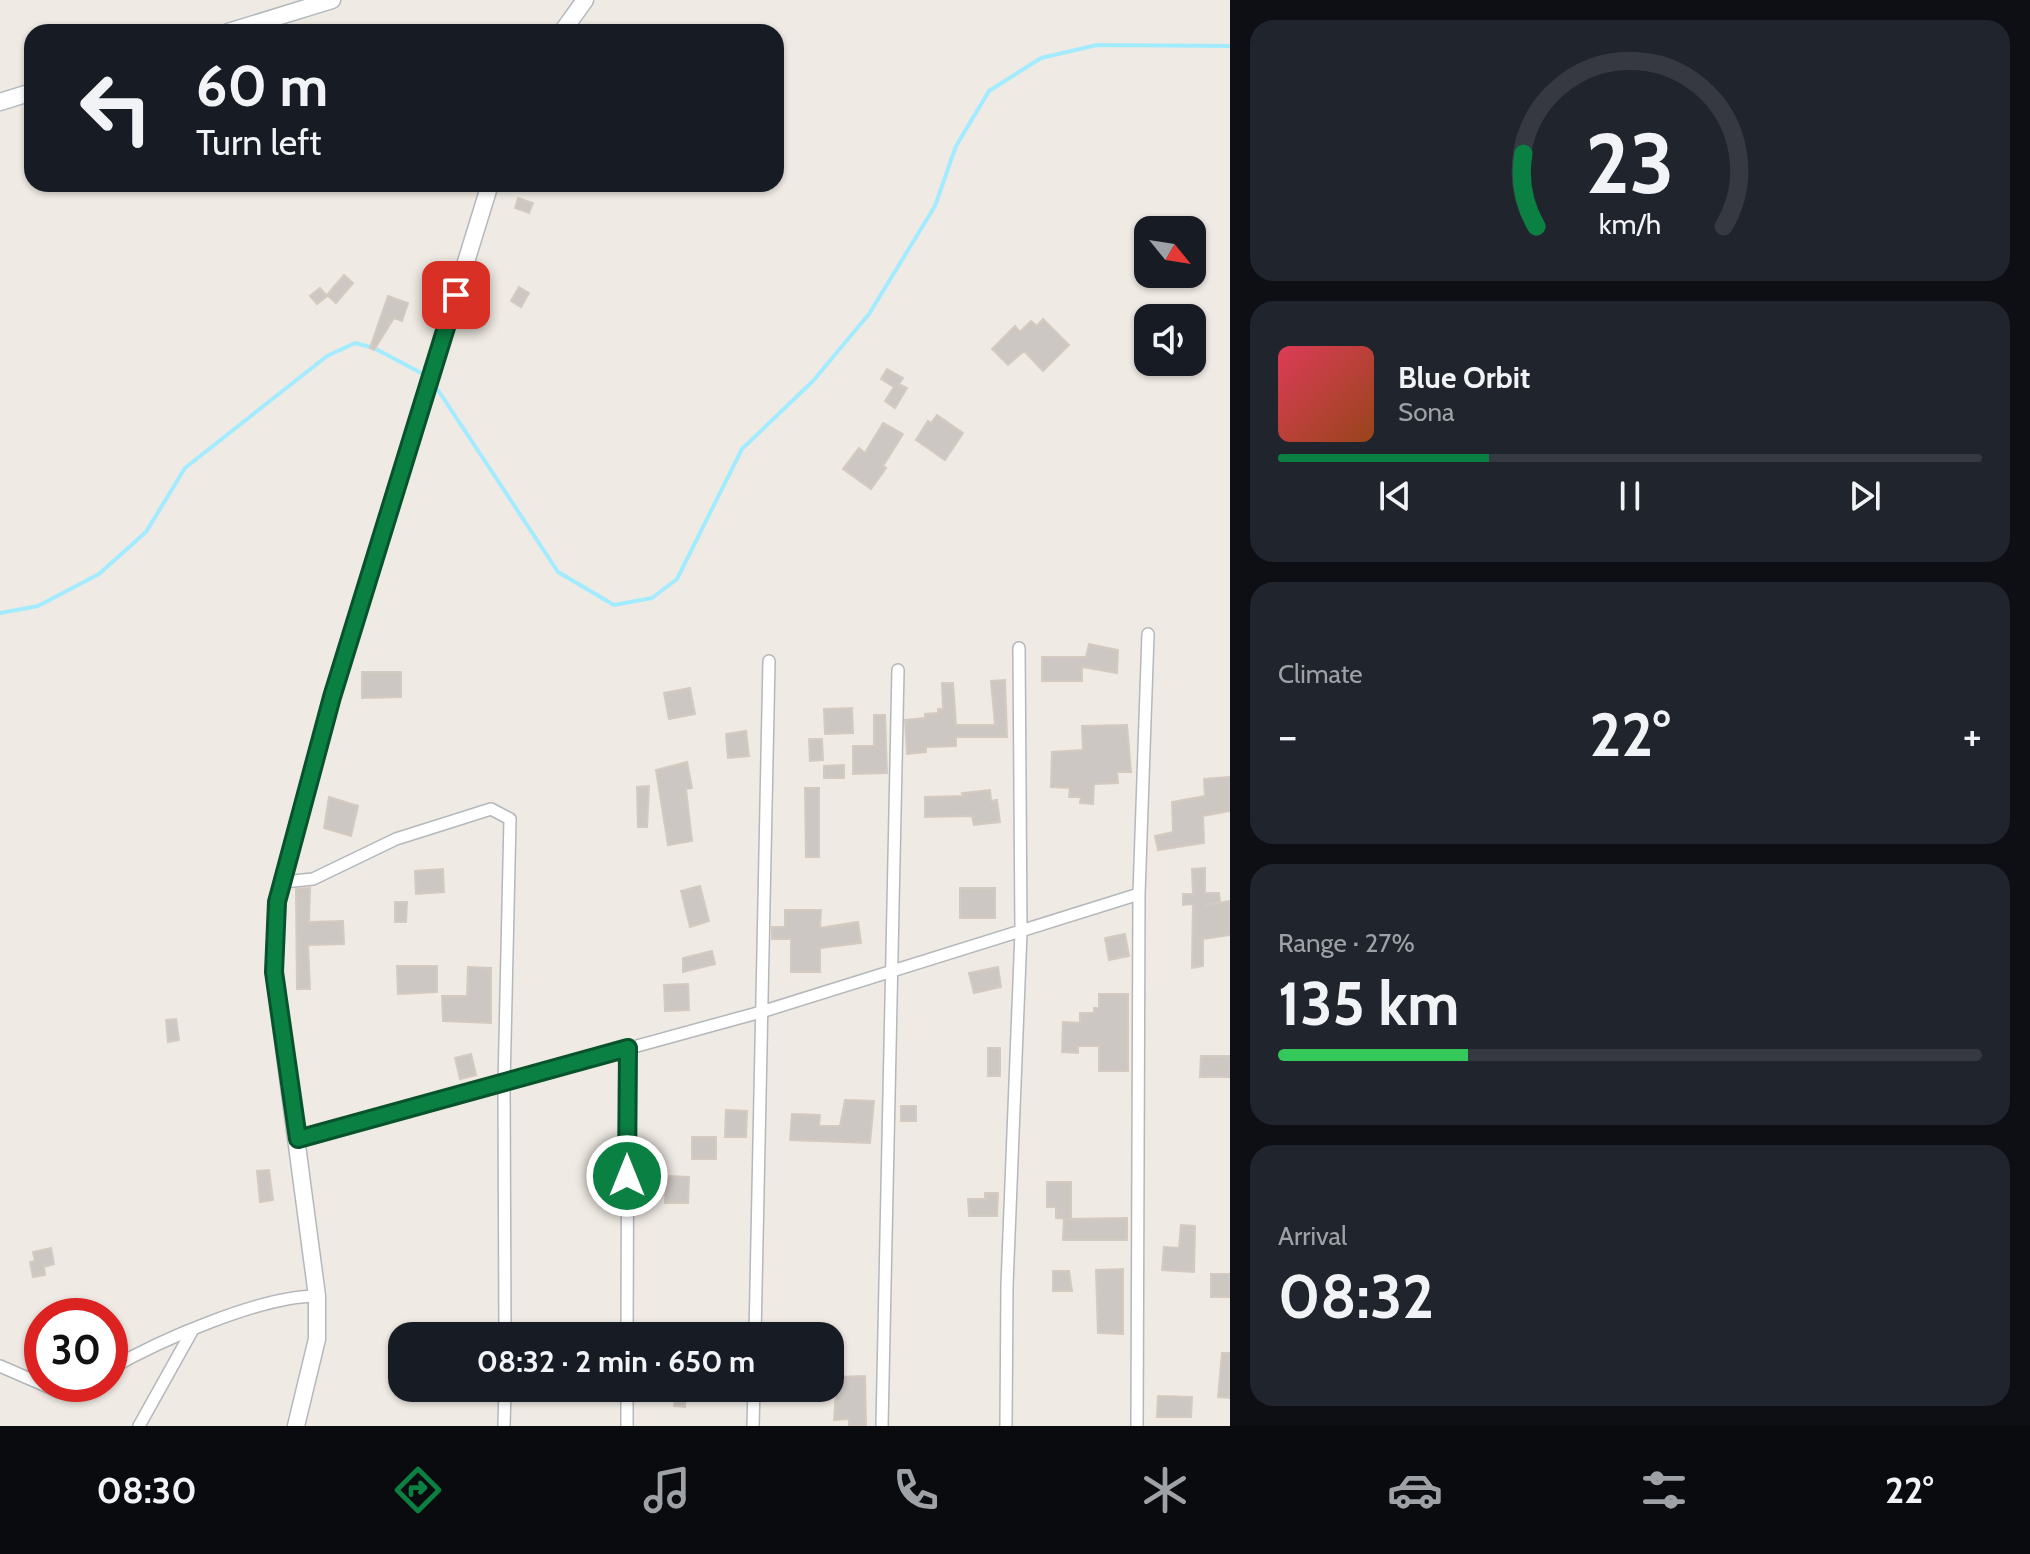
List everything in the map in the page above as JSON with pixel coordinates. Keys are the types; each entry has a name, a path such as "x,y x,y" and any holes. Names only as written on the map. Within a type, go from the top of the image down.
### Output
{"main road":[{"path":"254,24 332,0"},
{"path":"568,24 585,0"},
{"path":"0,102 24,94"},
{"path":"296,1426 317,1339 317,1296 274,972 277,902 332,697 488,192"}],"street":[{"path":"1137,1426 1139,894 1148,634"},
{"path":"1006,1426 1007,1285 1021,932 1019,648"},
{"path":"755,1322 769,661"},
{"path":"882,1426 898,670"},
{"path":"284,882 313,879 396,839 491,809 510,819 504,1085 505,1322"},
{"path":"298,1139 504,1085 761,1012 1139,894"},
{"path":"627,1322 628,1048"},
{"path":"128,1359 192,1331 293,1296 317,1296"},
{"path":"139,1426 192,1331"},
{"path":"0,1366 24,1376"},
{"path":"504,1426 505,1402"},
{"path":"627,1402 627,1426"},
{"path":"753,1426 754,1402"}],"building":[{"path":"518,198 533,203 529,213 515,208"},
{"path":"344,275 353,283 336,303 327,295"},
{"path":"519,287 529,293 521,307 511,301"},
{"path":"320,288 327,296 317,304 310,296"},
{"path":"388,296 408,303 402,321 394,318 374,350 370,348"},
{"path":"1043,319 1069,345 1043,371 1024,351 1008,365 992,349 1015,326 1020,332 1031,321 1037,326"},
{"path":"887,369 903,378 899,384 907,388 895,408 885,401 894,387 881,379"},
{"path":"937,415 963,433 945,460 916,440 928,421 931,423"},
{"path":"883,423 903,434 883,466 886,468 871,489 843,469 859,448 865,453"},
{"path":"1089,644 1118,650 1117,673 1082,667 1082,681 1042,681 1042,657 1086,657"},
{"path":"362,672 401,672 401,697 362,698"},
{"path":"1005,680 1007,737 956,737 956,746 926,747 926,752 907,754 905,720 925,718 925,714 938,713 938,709 943,709 942,683 953,683 956,725 995,725 991,681"},
{"path":"690,688 695,714 669,719 664,693"},
{"path":"852,708 853,733 825,734 824,709"},
{"path":"874,715 885,715 887,773 853,774 853,746 874,746"},
{"path":"1127,725 1131,772 1117,772 1118,783 1094,784 1093,804 1080,803 1081,797 1069,797 1070,788 1051,787 1052,752 1083,750 1082,726"},
{"path":"746,731 749,756 728,758 726,734"},
{"path":"809,739 822,739 823,760 810,761"},
{"path":"687,762 692,788 686,789 692,841 668,845 656,770"},
{"path":"844,765 844,778 824,778 824,766"},
{"path":"1230,777 1230,811 1203,816 1204,843 1158,850 1155,836 1173,832 1172,802 1205,796 1204,779"},
{"path":"649,786 647,827 638,827 637,787"},
{"path":"805,788 819,788 819,857 806,857"},
{"path":"990,790 991,801 997,800 1000,822 974,825 972,816 925,817 925,797 963,796 962,793"},
{"path":"329,797 358,806 351,836 324,828"},
{"path":"1205,868 1205,893 1219,893 1220,902 1205,905 1230,901 1230,935 1203,939 1203,966 1192,968 1193,904 1183,905 1183,894 1193,894 1192,869"},
{"path":"443,869 444,892 416,894 415,871"},
{"path":"700,886 709,921 690,927 681,891"},
{"path":"310,888 309,922 343,921 344,944 308,945 310,989 297,989 296,889"},
{"path":"960,888 995,888 995,918 960,918"},
{"path":"395,902 407,902 406,922 395,922"},
{"path":"785,910 821,910 820,928 858,922 861,943 820,948 820,972 791,972 791,939 772,939 772,927 785,927"},
{"path":"1125,934 1129,956 1109,960 1105,938"},
{"path":"712,951 715,964 683,972 683,958"},
{"path":"397,966 437,966 437,992 398,994"},
{"path":"468,967 491,968 491,1023 443,1021 442,996 467,996"},
{"path":"998,967 1001,987 974,993 969,973"},
{"path":"688,984 689,1010 665,1011 664,985"},
{"path":"1099,994 1128,994 1128,1071 1099,1071 1099,1046 1078,1046 1078,1053 1062,1052 1063,1022 1080,1023 1080,1013 1094,1013 1094,1008 1099,1008"},
{"path":"176,1019 179,1040 168,1042 166,1020"},
{"path":"988,1048 1000,1048 1000,1076 988,1076"},
{"path":"471,1054 476,1075 460,1079 455,1058"},
{"path":"1201,1056 1230,1056 1230,1077 1200,1077"},
{"path":"845,1100 874,1101 870,1143 790,1140 792,1114 820,1115 819,1126 840,1126"},
{"path":"901,1106 916,1106 916,1121 901,1121"},
{"path":"726,1110 747,1111 746,1137 725,1137"},
{"path":"692,1137 716,1137 716,1159 692,1159"},
{"path":"269,1170 273,1200 260,1202 257,1171"},
{"path":"666,1176 689,1177 688,1203 665,1203"},
{"path":"1047,1182 1071,1182 1071,1219 1056,1218 1056,1207 1047,1207"},
{"path":"985,1193 998,1193 997,1216 969,1216 968,1199 985,1199"},
{"path":"1127,1218 1127,1240 1063,1240 1064,1219"},
{"path":"1181,1225 1195,1226 1194,1272 1162,1270 1164,1247 1179,1248"},
{"path":"51,1248 54,1264 44,1267 45,1275 33,1277 30,1262 35,1261 33,1252"},
{"path":"1123,1269 1123,1334 1098,1333 1096,1270"},
{"path":"1053,1271 1069,1271 1072,1291 1053,1291"},
{"path":"1211,1274 1230,1274 1230,1297 1211,1297"},
{"path":"1222,1353 1230,1353 1230,1398 1218,1397"},
{"path":"865,1376 866,1426 849,1426 849,1419 834,1420 835,1402 844,1402 844,1377"},
{"path":"1158,1396 1192,1397 1191,1417 1157,1417"},
{"path":"674,1402 685,1402 685,1407 674,1406"}],"waterway":[{"path":"434,384 558,572 614,605 652,598 677,579 742,449 813,381 869,314 935,206 956,146 989,91 1041,58 1097,45 1230,46"},
{"path":"0,613 38,606 99,574 146,532 185,468 327,356 355,343 374,348 425,375"}],"route":[{"path":"456,295 332,697 277,902 274,972 298,1139 504,1085 628,1048 627,1176"}]}
